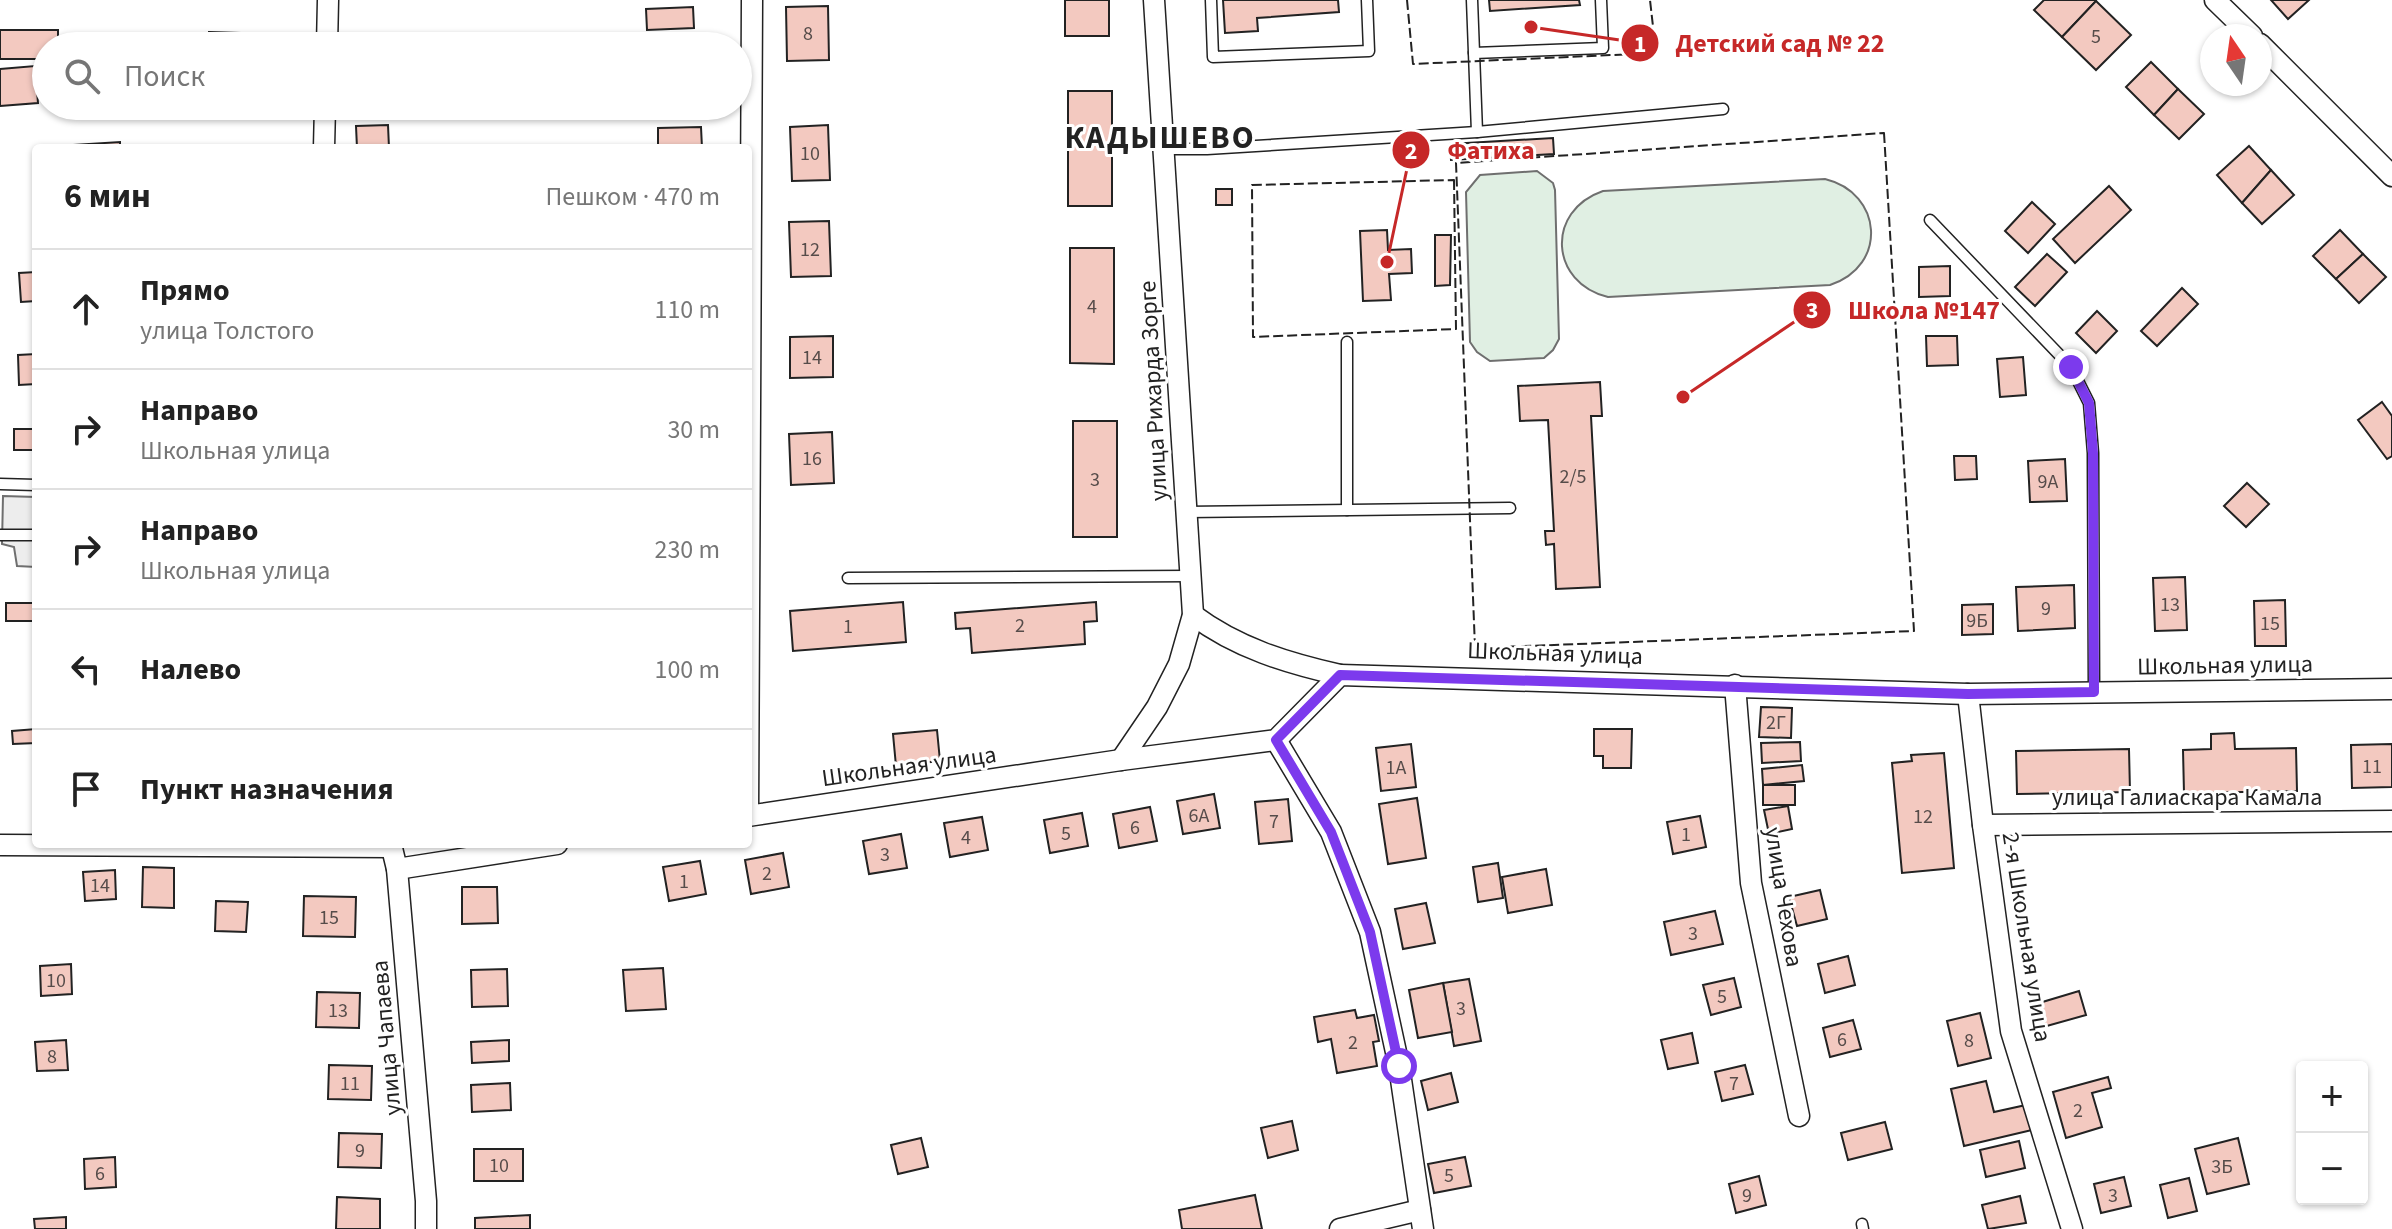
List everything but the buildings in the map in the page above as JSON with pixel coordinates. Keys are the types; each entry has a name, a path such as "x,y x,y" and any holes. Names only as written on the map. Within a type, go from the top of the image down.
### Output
{"street":[{"path":"327,32 328,0"},
{"path":"752,0 752,32"},
{"name":"улица Рихарда Зорге","path":"1121,760 1157,707 1179,664 1193,615 1154,0"},
{"path":"2215,0 2240,24"},
{"path":"2272,56 2392,176"},
{"path":"324,144 325,120"},
{"path":"751,120 751,144"},
{"name":"Школьная улица","path":"1193,615 1215,632 1254,650 1340,675 1968,694 2392,689"},
{"path":"1340,675 1276,740 1331,832 1370,932 1399,1066 1422,1219 1340,1229"},
{"name":"улица Чехова","path":"1735,685 1751,883 1799,1116"},
{"name":"2-я Школьная улица","path":"1968,694 2011,1031 2072,1229"},
{"name":"Школьная улица","path":"752,815 1276,740"},
{"name":"улица Галиаскара Камала","path":"1983,825 2392,821"},
{"path":"0,845 32,845"},
{"name":"улица Чапаева","path":"392,848 397,869 426,1229"},
{"path":"397,869 531,848"}],"lane":[{"path":"1211,0 1213,57 1369,51 1367,0"},
{"path":"1472,0 1477,132"},
{"path":"1474,53 1603,48 1601,0"},
{"path":"1164,149 1477,132 1723,109"},
{"path":"1930,220 2071,367 2089,403 2093,453 2094,692"},
{"path":"1347,342 1347,510"},
{"path":"0,484 32,485"},
{"path":"1186,512 1510,508"},
{"path":"0,535 32,535"},
{"path":"848,578 1190,576"}],"green space":[{"path":"1537,171 1553,183 1555,190 1559,339 1544,358 1490,361 1477,352 1470,342 1466,192 1480,175"},
{"path":"1825,179 1844,187 1858,199 1867,214 1871,230 1869,247 1862,262 1849,276 1830,285 1608,297 1589,289 1575,277 1566,263 1562,246 1564,230 1571,214 1584,201 1603,191"}],"shaded area":[{"path":"3,496 32,497 32,567 17,566 14,547 2,544"}],"fence":[{"path":"1407,0 1413,64 1656,53 1650,0"},
{"path":"1884,133 1914,631 1475,648 1456,163 1884,133"},
{"path":"1454,180 1456,329 1253,337 1252,185 1454,180"}],"place":[{"name":"Детский сад № 22","path":"1531,27"},
{"name":"Фатиха","path":"1387,262"},
{"name":"Школа №147","path":"1683,397"}],"district":[{"name":"КАДЫШЕВО","path":"1160,137"}],"route":[{"path":"1399,1066 1370,932 1331,832 1276,740 1340,675 1968,694 2094,692 2093,453 2089,403 2071,367"}]}
